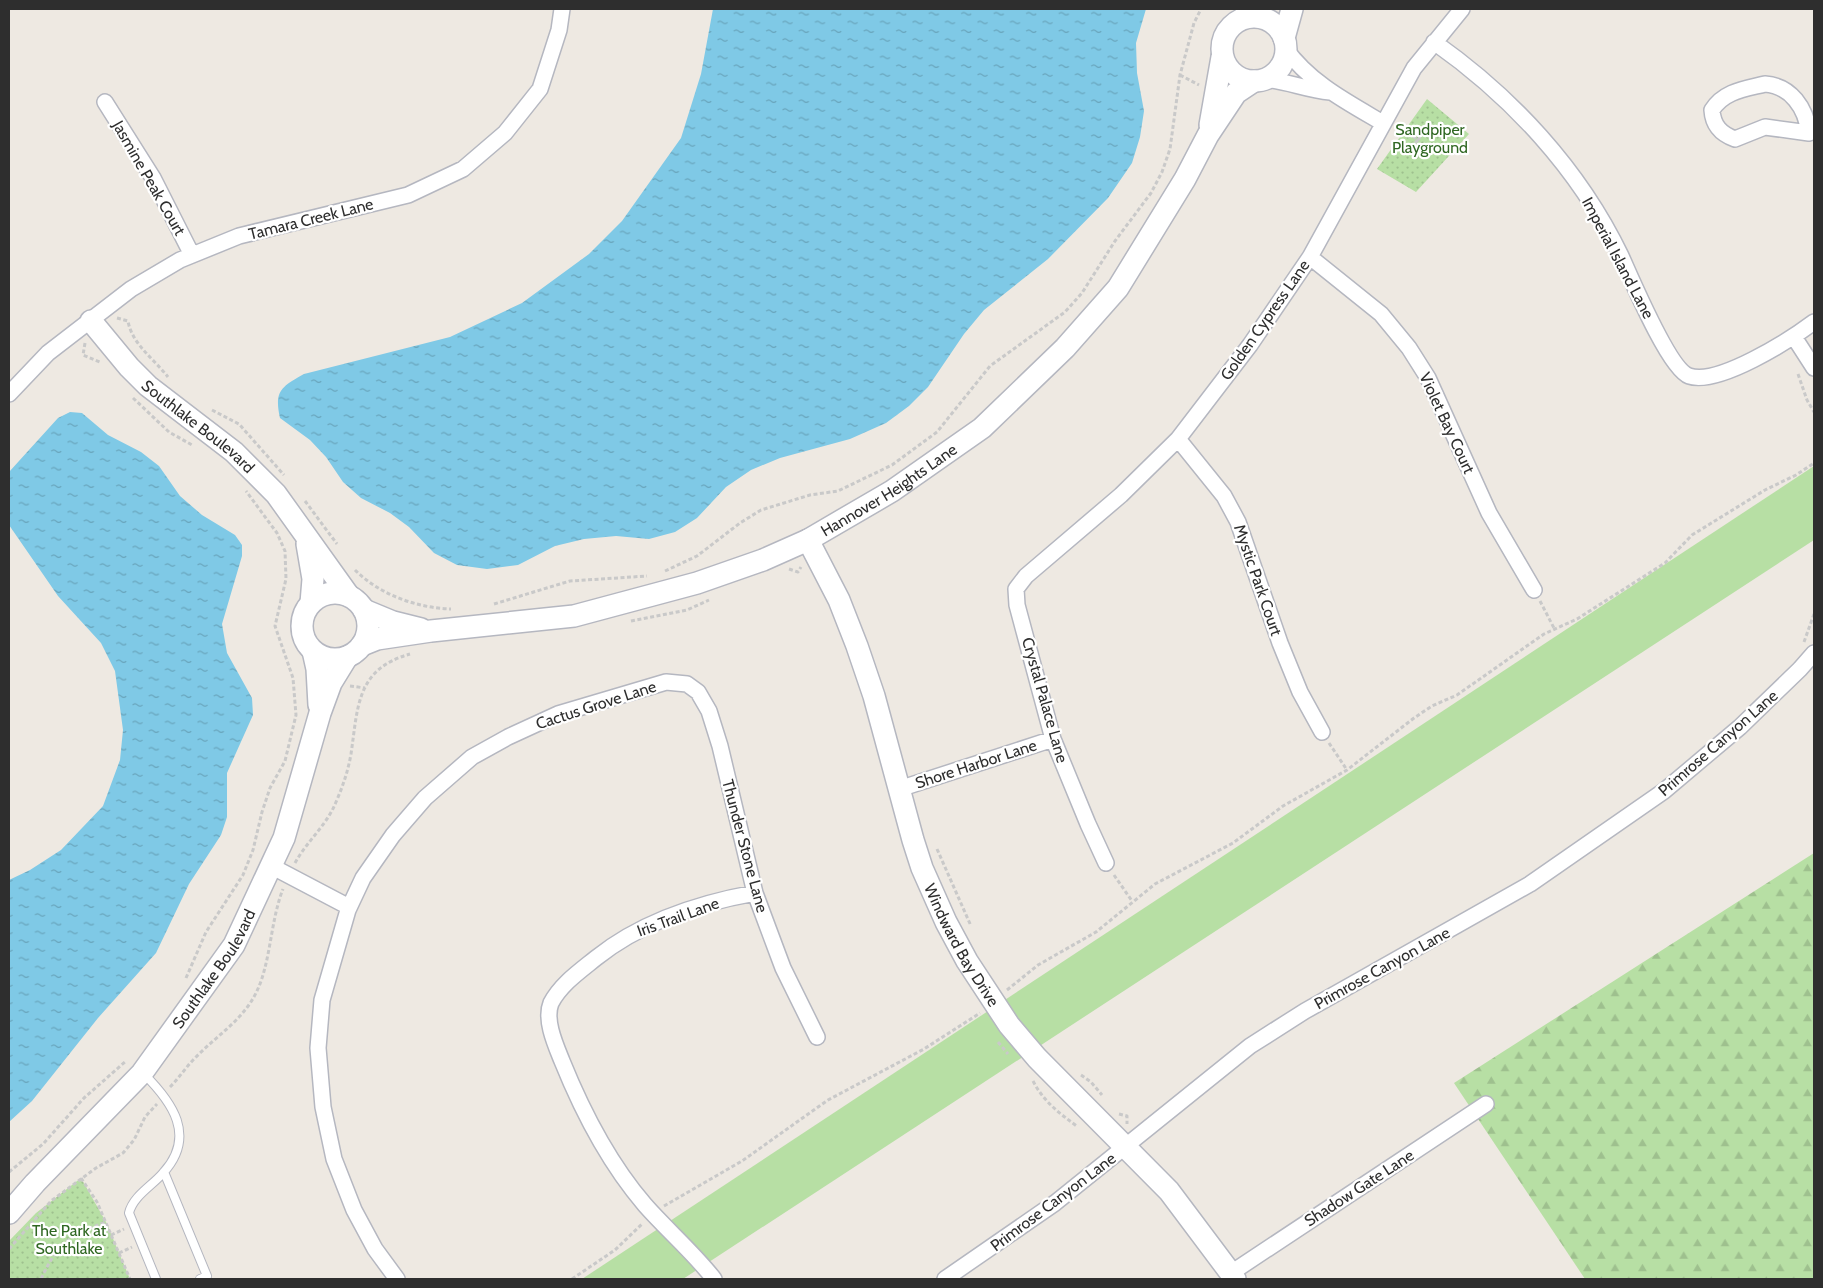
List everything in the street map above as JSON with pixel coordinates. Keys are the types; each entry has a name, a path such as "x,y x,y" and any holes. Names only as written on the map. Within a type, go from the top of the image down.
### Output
{"street":[{"name":"Tamara Creek Lane","path":"12,386 48,354 131,289 192,255 239,236 408,195 463,169 505,133 540,89 559,30 562,9"},
{"name":"Hannover Heights Lane","path":"354,651 377,639 431,631 574,616 697,584 763,560 808,540 892,491 982,428 1065,348 1118,288 1185,179 1208,135 1236,93 1280,67 1292,9"},
{"name":"Golden Cypress Lane","path":"1016,589 1026,576 1121,496 1178,439 1250,345 1310,257 1414,68 1462,9"},
{"name":"Hannover Heights Lane","path":"1208,135 1222,57 1223,40 1231,26 1240,19 1256,13 1272,22 1285,43"},
{"name":"Imperial Island Lane","path":"1434,42 1461,61 1514,107 1551,148 1581,188 1613,240 1663,344 1673,362 1687,376 1703,378 1722,374 1794,337"},
{"path":"1285,43 1304,71 1323,84 1330,92 1383,123"},
{"path":"1222,57 1235,75 1259,80 1285,81 1313,90 1330,92"},
{"path":"1765,84 1777,85 1790,92 1807,118 1812,138 1765,127 1735,139 1725,135 1717,127 1712,110 1718,100 1730,93 1765,84"},
{"name":"Jasmine Peak Court","path":"105,102 152,178 192,255"},
{"name":"Violet Bay Court","path":"1310,257 1380,314 1409,348 1428,378 1489,513 1534,590"},
{"name":"Southlake Boulevard","path":"9,1213 138,1064 234,945 284,838 320,713 332,683 368,628 356,603 276,494 234,452 148,386 124,361 93,320"},
{"path":"1814,322 1794,337 1814,368"},
{"name":"Mystic Park Court","path":"1178,439 1218,488 1238,522 1280,643 1300,692 1322,732"},
{"name":"Southlake Boulevard","path":"305,534 311,558 313,579 310,603 303,617 302,633 313,651 317,669 320,713"},
{"name":"Windward Bay Drive","path":"808,540 839,600 857,646 874,696 913,840 932,892 967,961 1008,1025 1036,1058 1169,1191 1233,1276"},
{"name":"Crystal Palace Lane","path":"1016,589 1017,605 1053,739 1106,863"},
{"path":"310,603 329,594 356,603"},
{"name":"Hannover Heights Lane","path":"356,603 393,622 431,631"},
{"path":"313,651 329,659 354,651"},
{"name":"Primrose Canyon Lane","path":"945,1279 1054,1203 1250,1046 1305,1010 1530,884 1664,791 1740,727 1800,670 1814,653"},
{"name":"Cactus Grove Lane","path":"396,1279 354,1210 334,1160 323,1107 318,1048 322,1000 349,907 363,878 393,835 425,798 472,757 508,737 558,714 666,682 687,684"},
{"name":"Thunder Stone Lane","path":"687,684 698,692 709,711 755,893 782,968 816,1037"},
{"name":"Shore Harbor Lane","path":"899,788 1053,739"},
{"path":"271,866 349,907"},
{"name":"Iris Trail Lane","path":"714,1279 645,1205 607,1154 580,1105 556,1048 550,1024 551,1004 567,981 607,950 643,927 684,912 755,893"},
{"name":"Shadow Gate Lane","path":"1233,1276 1486,1104"},
{"name":"Southlake Boulevard","path":"9,1197 35,1183"}],"lane":[{"path":"138,1064 164,1094 173,1108 179,1124 178,1144 173,1158 164,1172 137,1198 129,1213 156,1279"},
{"path":"164,1172 207,1276 200,1279"}],"path":[{"path":"489,605 570,581 640,577 672,569 697,556 740,523 762,510 810,495 838,491 866,479 892,465 937,432 990,366 1065,312 1082,293 1115,241 1151,193 1170,149 1180,75 1194,23 1201,9"},
{"path":"1407,151 1426,128"},
{"path":"1402,129 1418,140"},
{"path":"103,364 83,355 93,320 128,321 136,343 158,364 172,383"},
{"path":"132,397 169,432 196,447"},
{"path":"209,409 239,424 269,455 288,479"},
{"path":"1005,991 1038,966 1096,932 1155,884 1222,850 1283,806 1347,770 1432,706 1457,695 1524,648 1577,619 1665,563 1692,535 1814,463"},
{"path":"185,980 206,932 243,875 267,796 285,761 296,715 293,678 275,626 286,578 285,551 277,533 241,485"},
{"path":"303,498 341,551"},
{"path":"349,563 369,584 381,591 426,605 456,609"},
{"path":"1534,590 1555,630"},
{"path":"1322,732 1347,770"},
{"path":"934,841 972,929"},
{"path":"1106,863 1132,901"},
{"path":"1001,985 1011,999"},
{"path":"666,1204 742,1161 789,1126 846,1089 924,1049 979,1013 984,1019"},
{"path":"996,1039 1014,1060"},
{"path":"9,1172 22,1164 43,1144 84,1098 138,1064"},
{"path":"1077,1073 1091,1082 1104,1100"},
{"path":"1032,1079 1041,1097 1080,1129"},
{"path":"1113,1110 1121,1116 1127,1116"},
{"path":"81,1178 97,1202 130,1279"},
{"path":"41,1279 51,1259 61,1245 83,1232 106,1222"},
{"path":"572,1279 615,1250 643,1224"}],"green space":[{"name":"Sandpiper Playground","path":"1427,99 1469,134 1416,192 1377,169"},
{"path":"1814,466 1814,540 683,1279 582,1279"},
{"path":"1814,853 1814,1279 1585,1279 1454,1083"},
{"name":"The Park at Southlake","path":"81,1178 106,1222 130,1279 9,1279 9,1241 36,1213"}],"water":[{"path":"713,9 1146,9 1136,43 1137,73 1144,111 1140,137 1132,163 1108,198 1048,259 984,310 964,334 928,387 909,406 886,423 850,439 780,458 751,470 726,487 697,518 675,532 649,539 616,536 584,539 555,546 518,565 487,569 457,565 434,553 409,527 390,513 361,498 343,482 326,457 310,440 280,418 278,402 281,391 304,374 450,337 522,303 589,254 622,221 681,138 701,74"},
{"path":"70,412 82,413 108,435 141,452 159,466 180,496 202,515 235,535 242,545 242,556 222,624 227,653 252,698 253,715 227,773 227,817 221,835 189,884 156,953 98,1018 32,1101 9,1122 9,880 30,870 61,850 103,806 120,760 123,730 115,671 101,643 58,596 9,525 9,472 58,418"}]}
